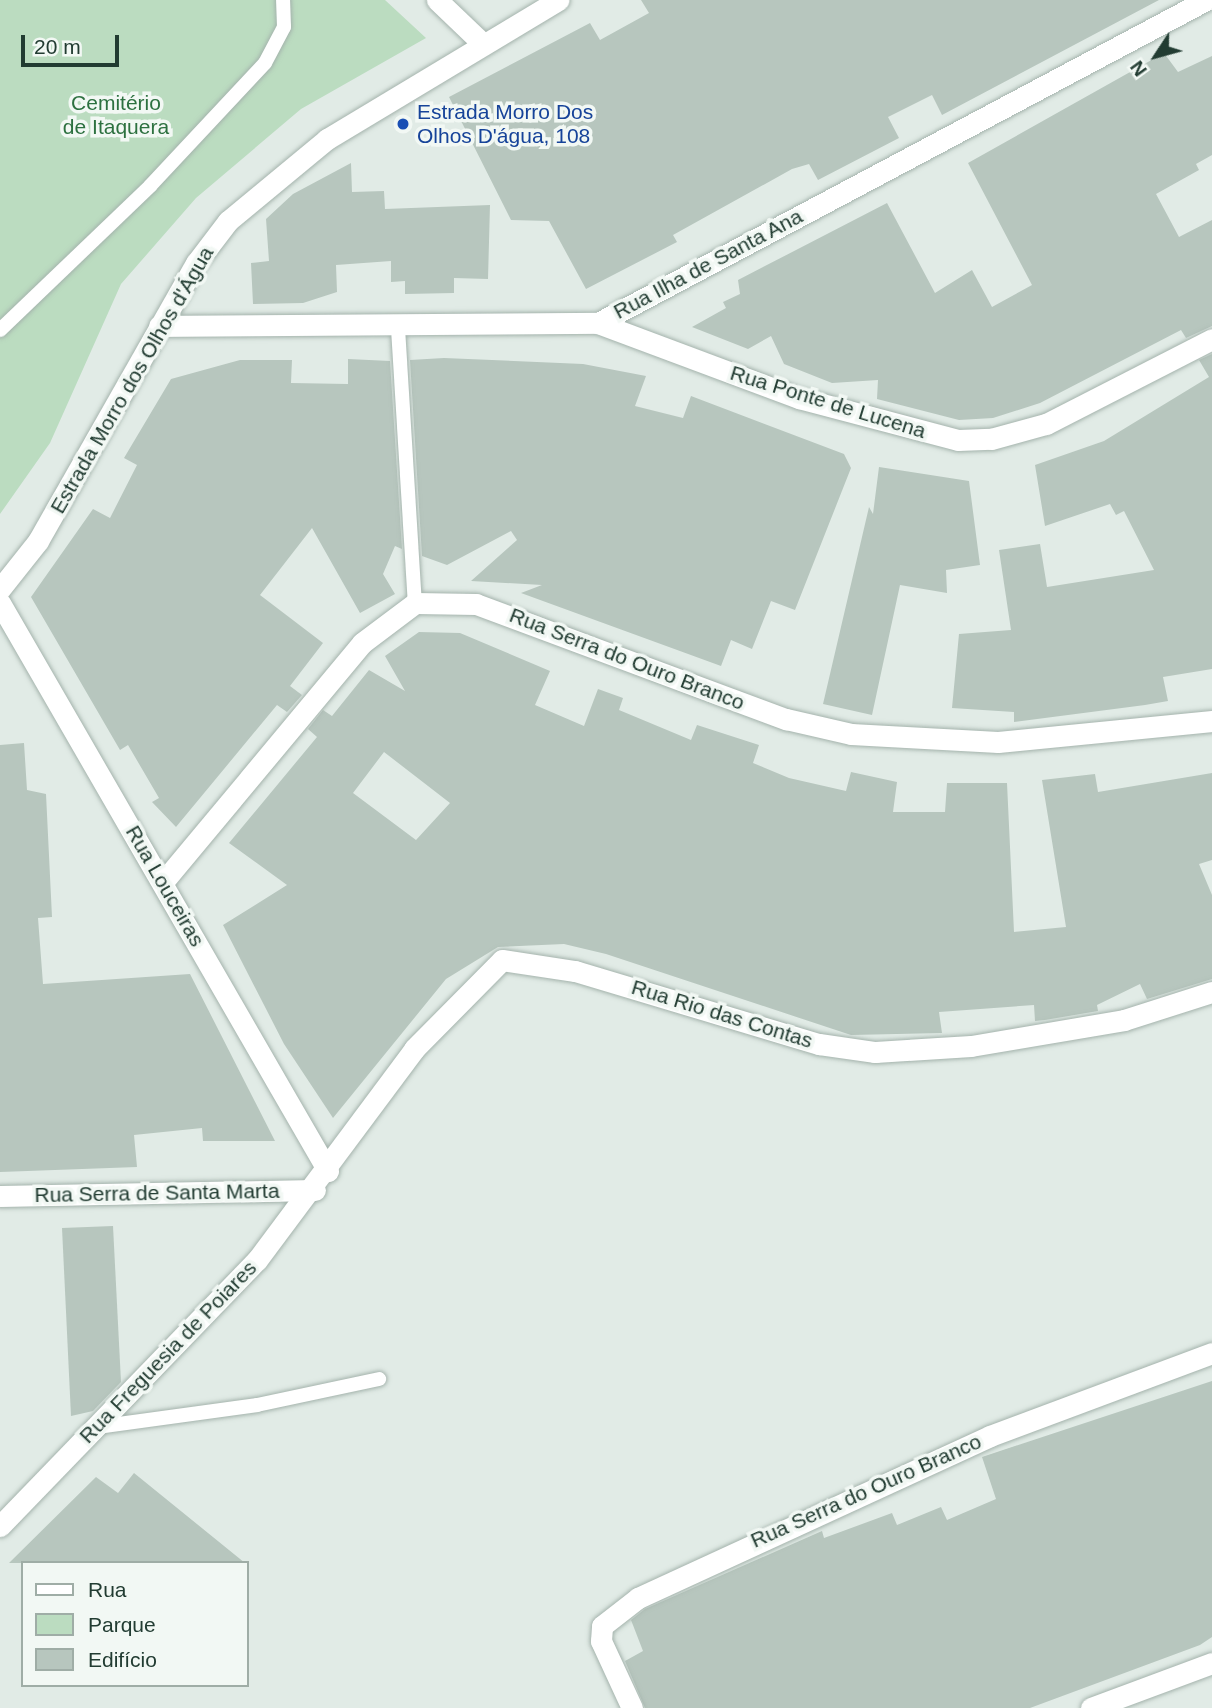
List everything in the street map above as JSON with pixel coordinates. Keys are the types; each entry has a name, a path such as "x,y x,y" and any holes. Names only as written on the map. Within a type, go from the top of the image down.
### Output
{"street":[{"path":"437,0 481,42"},
{"name":"Estrada Morro dos Olhos d'Água","path":"0,589 38,541 159,326 212,242 268,184 327,139 481,42 558,0"},
{"name":"Rua Ilha de Santa Ana","path":"159,326 398,328 598,323 1206,0"},
{"name":"Rua Ponte de Lucena","path":"598,323 799,398 958,440 990,439 1046,424 1212,339"},
{"name":"Rua Louceiras","path":"0,603 328,1171"},
{"path":"163,882 362,643 415,603"},
{"name":"Rua Serra do Ouro Branco","path":"415,603 476,604 786,719 852,734 998,742 1212,721"},
{"name":"Rua Rio das Contas","path":"328,1171 414,1049 502,960 614,981 820,1044 875,1052 971,1046 1111,1022 1212,992"},
{"name":"Rua Freguesia de Poiares","path":"0,1526 257,1260 328,1171"},
{"name":"Rua Serra de Santa Marta","path":"0,1196 315,1190"},
{"name":"Rua Serra do Ouro Branco","path":"629,1702 601,1641 602,1626 638,1598 990,1436 1212,1353"},
{"path":"1091,1708 1212,1662"}],"lane":[{"path":"0,330 150,186 265,63 284,27 283,0"},
{"path":"398,328 415,603"},
{"path":"97,1427 257,1405 379,1379"}],"green space":[{"name":"Cemitério de Itaquera","path":"0,0 385,0 426,38 301,109 196,198 121,284 50,443 0,514"}],"building":[{"path":"641,0 1159,0 942,115 932,95 888,117 899,138 818,180 809,164 792,169 673,235 677,242 586,289 549,221 511,220 449,97 590,23 600,40 649,13"},
{"path":"1164,53 1178,72 1212,56 1212,155 1196,164 1199,170 1156,194 1179,237 1212,220 1212,326 1186,338 1181,330 1040,403 993,418 959,420 877,399 878,380 832,383 784,364 771,336 748,349 692,327 726,308 723,302 740,294 738,280 887,203 935,293 972,270 992,307 1032,285 968,163"},
{"path":"351,163 352,192 384,191 385,209 490,205 488,279 454,278 454,293 405,294 405,281 391,282 391,261 336,265 337,292 303,303 253,304 251,263 269,261 266,219 293,194"},
{"path":"1212,354 1212,669 1163,677 1168,701 1145,705 1014,722 1014,712 952,708 959,634 1011,630 999,550 1040,544 1047,587 1154,570 1124,511 1116,515 1110,504 1045,526 1035,465 1104,441 1209,377 1199,360"},
{"path":"444,358 583,364 646,376 635,406 683,418 691,396 844,454 851,468 795,610 771,601 752,649 731,640 721,666 521,593 542,585 471,581 517,540 511,531 447,565 422,556 410,360"},
{"path":"348,359 390,361 402,549 395,546 383,574 395,594 360,613 312,528 260,595 323,643 290,686 302,695 287,712 277,705 176,827 152,802 159,798 128,745 120,750 31,597 93,509 110,518 137,465 124,458 171,379 240,360 292,360 291,383 348,384"},
{"path":"879,467 969,481 980,565 946,570 947,593 900,585 872,715 823,704 869,507 873,514"},
{"path":"419,632 460,633 550,671 535,705 584,726 598,689 623,698 619,710 691,740 697,725 759,745 753,763 789,778 846,791 851,772 897,782 893,812 945,812 947,783 1007,783 1014,932 1066,927 1042,780 1095,774 1098,792 1212,773 1212,860 1199,864 1212,895 1212,979 1147,999 1140,984 1097,1005 1098,1011 1045,1020 1035,1021 1034,1005 939,1012 942,1033 851,1035 606,954 564,944 498,947 446,979 333,1118 284,1044 223,925 287,885 229,843 317,737 308,729 323,710 332,716 369,670 405,691 385,656","holes":["384,752 450,803 416,840 353,793"]},
{"path":"24,743 27,790 46,794 52,917 38,918 43,984 190,974 275,1141 203,1141 202,1128 134,1135 137,1167 0,1172 0,745"},
{"path":"113,1226 121,1382 93,1411 71,1416 62,1228"},
{"path":"1212,1381 1212,1637 1200,1645 1030,1708 645,1708 625,1661 643,1651 631,1620 645,1609 822,1531 824,1538 892,1513 897,1525 941,1507 947,1520 996,1499 982,1457"},
{"path":"134,1473 243,1561 9,1563 96,1477 118,1493"}],"place":[{"name":"Estrada Morro Dos Olhos D'água, 108","path":"403,124"}]}
